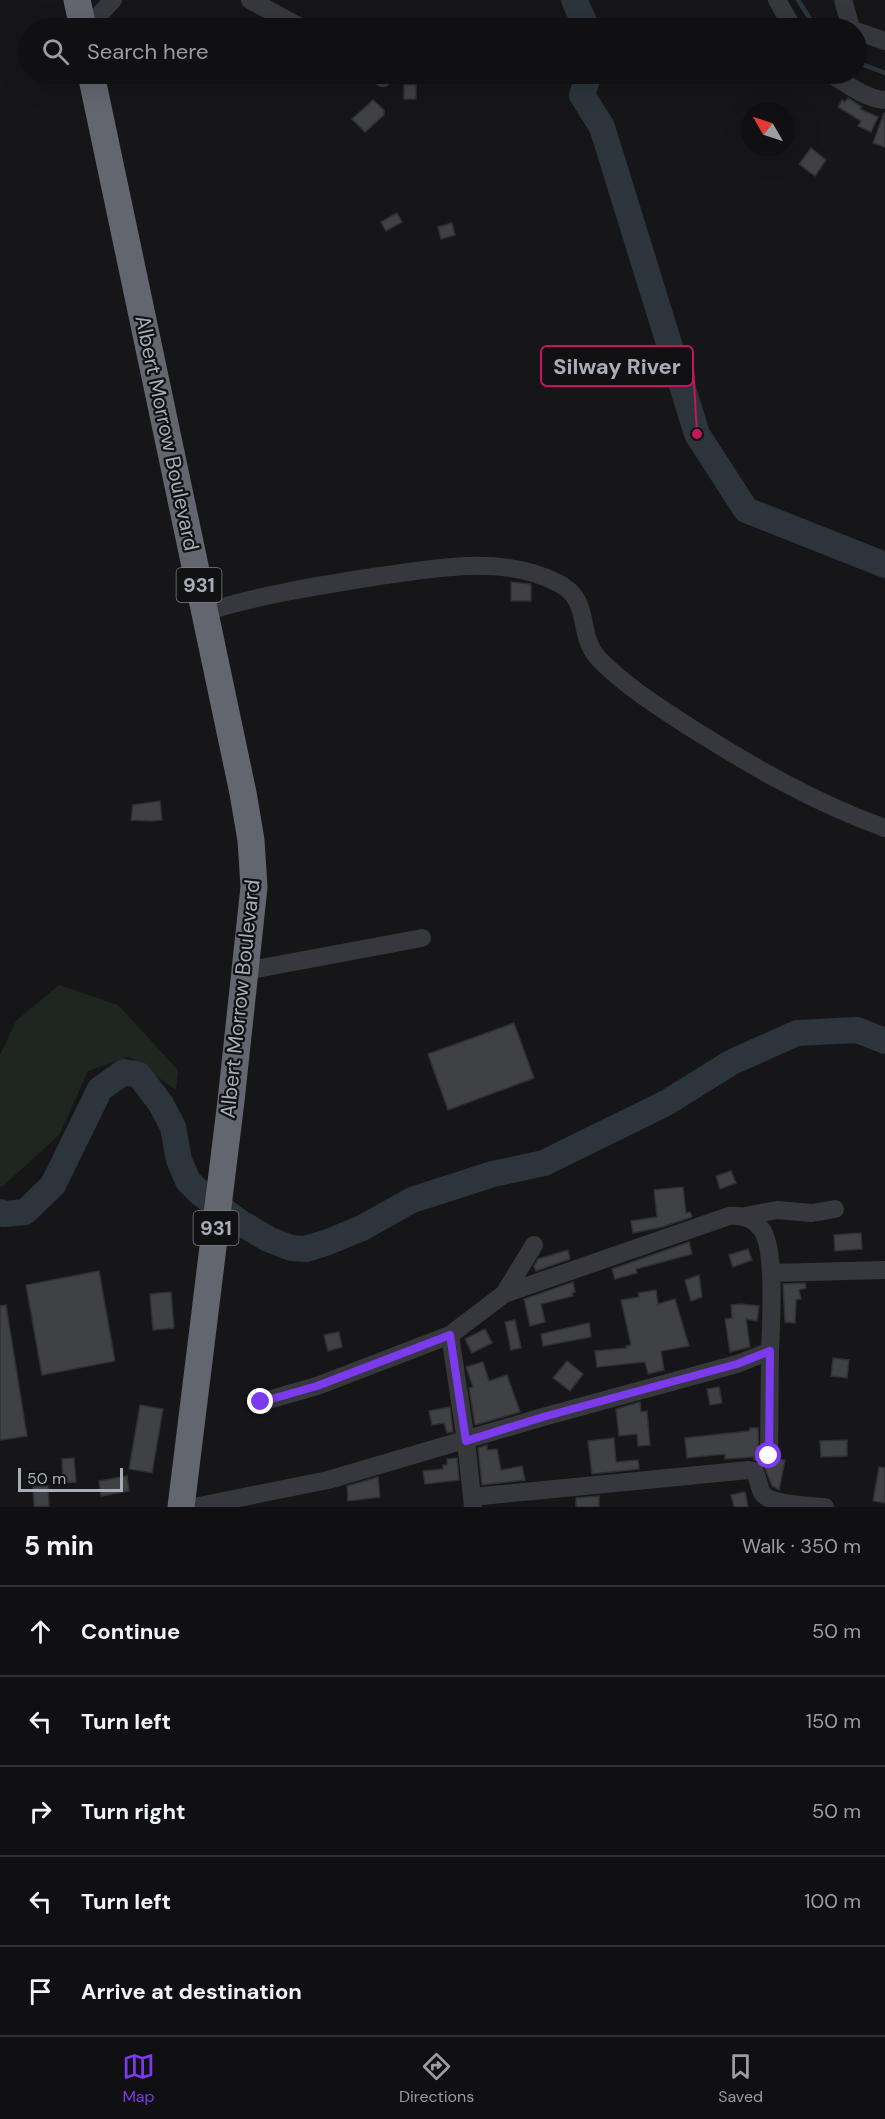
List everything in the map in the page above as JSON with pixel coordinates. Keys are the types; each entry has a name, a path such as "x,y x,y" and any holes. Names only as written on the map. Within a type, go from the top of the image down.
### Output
{"highway":[{"path":"77,0 82,18"},
{"name":"Albert Morrow Boulevard","path":"94,84 243,793 251,840 254,887 201,1356 181,1507"}],"street":[{"path":"95,18 113,0"},
{"path":"250,0 283,18"},
{"path":"777,0 787,18"},
{"path":"843,0 848,18"},
{"path":"867,35 885,41"},
{"path":"850,84 867,95 885,100"},
{"path":"205,612 254,597 285,591 429,569 475,566 510,569 539,575 558,583 574,594 581,605 589,644 597,657 652,703 726,750 788,785 852,816 885,828"},
{"path":"245,971 422,938"},
{"path":"261,1402 317,1386 450,1335 504,1294 729,1216 745,1216 777,1210 812,1214 835,1209"},
{"path":"745,1216 764,1232 771,1273 769,1456"},
{"path":"504,1294 534,1245"},
{"path":"771,1273 885,1270"},
{"path":"450,1335 473,1502 748,1470 757,1474 761,1491 766,1497 799,1506 825,1507"},
{"path":"194,1507 328,1480 543,1417 737,1364 770,1351"}],"shaded area":[{"path":"59,985 118,1005 178,1070 176,1090 129,1057 88,1071 59,1135 0,1187 0,1055 16,1021"}],"building":[{"path":"404,85 416,85 416,99 404,99"},
{"path":"848,98 862,107 860,109 878,117 871,132 858,126 861,121 838,107 842,100 845,102"},
{"path":"373,100 384,110 384,115 365,132 352,119"},
{"path":"885,114 885,147 873,143"},
{"path":"811,148 826,160 815,176 799,164"},
{"path":"397,213 402,222 386,231 381,222"},
{"path":"452,223 455,235 441,239 438,227"},
{"path":"511,582 531,584 531,601 511,601"},
{"path":"160,801 162,820 131,820 133,805"},
{"path":"514,1023 534,1078 448,1110 428,1054"},
{"path":"731,1171 736,1183 720,1189 716,1176"},
{"path":"683,1187 686,1213 690,1212 692,1217 633,1233 631,1221 657,1217 654,1190"},
{"path":"861,1233 862,1249 835,1251 834,1235"},
{"path":"689,1242 692,1254 636,1269 637,1273 615,1279 612,1269"},
{"path":"748,1249 752,1260 733,1267 729,1255"},
{"path":"568,1250 570,1259 536,1271 534,1266 538,1259"},
{"path":"99,1271 115,1361 42,1375 26,1285"},
{"path":"699,1275 702,1297 691,1301 685,1280"},
{"path":"573,1282 575,1292 572,1293 573,1296 541,1304 545,1322 530,1326 524,1299"},
{"path":"805,1283 806,1288 799,1290 801,1299 796,1300 795,1323 785,1322 783,1284"},
{"path":"656,1290 658,1304 675,1299 689,1346 661,1351 664,1370 648,1374 645,1362 597,1367 595,1351 627,1348 626,1346 631,1345 621,1300 639,1297 638,1293"},
{"path":"171,1292 174,1328 153,1330 150,1294"},
{"path":"6,1305 27,1436 0,1440 0,1306"},
{"path":"731,1305 759,1306 757,1321 746,1319 750,1347 730,1352 725,1319 732,1318"},
{"path":"515,1320 521,1348 511,1350 505,1322"},
{"path":"589,1323 591,1337 543,1346 541,1334"},
{"path":"485,1329 492,1343 472,1353 465,1339"},
{"path":"339,1332 342,1347 328,1351 324,1335"},
{"path":"833,1358 849,1360 847,1378 831,1376"},
{"path":"567,1361 583,1374 570,1391 553,1378"},
{"path":"483,1362 489,1381 507,1375 520,1412 475,1425 469,1388 473,1387 466,1367"},
{"path":"719,1387 722,1403 710,1405 707,1389"},
{"path":"640,1402 641,1412 647,1411 650,1445 638,1446 637,1434 619,1436 616,1409"},
{"path":"140,1405 163,1409 152,1473 129,1469"},
{"path":"450,1407 453,1432 447,1433 444,1423 432,1425 429,1411"},
{"path":"750,1428 758,1428 759,1461 754,1460 754,1457 725,1459 725,1454 687,1458 685,1438 749,1431"},
{"path":"614,1438 616,1462 638,1460 639,1469 592,1474 588,1441"},
{"path":"847,1440 847,1456 821,1457 820,1441"},
{"path":"487,1445 487,1450 497,1449 501,1470 522,1466 525,1480 482,1485 478,1448"},
{"path":"74,1458 76,1482 63,1483 62,1459"},
{"path":"457,1458 459,1480 425,1484 423,1471 443,1469 443,1465 447,1465 447,1459"},
{"path":"779,1459 785,1460 779,1490 772,1486 764,1466 774,1466"},
{"path":"879,1467 885,1468 885,1503 873,1501"},
{"path":"127,1476 129,1491 101,1496 99,1481"},
{"path":"378,1477 380,1497 348,1501 347,1486"},
{"path":"48,1486 49,1506 34,1507 33,1487"},
{"path":"745,1492 748,1507 734,1507 731,1495"},
{"path":"599,1496 599,1507 576,1507 576,1498"}],"waterway":[{"path":"574,0 582,18"},
{"path":"798,0 810,18"},
{"path":"867,66 885,73"},
{"path":"586,84 582,95 602,127 697,434 746,510 885,565"},
{"path":"0,1212 4,1214 25,1212 53,1185 100,1089 124,1072 139,1075 161,1104 173,1127 179,1160 188,1181 200,1193 238,1221 268,1239 291,1248 306,1249 362,1228 412,1200 493,1174 544,1163 666,1103 732,1062 797,1033 857,1030 885,1041"}],"place":[{"name":"Silway River","path":"697,434"}],"route":[{"path":"261,1402 317,1386 450,1335 466,1441 543,1417 737,1364 770,1351 769,1456"}]}
